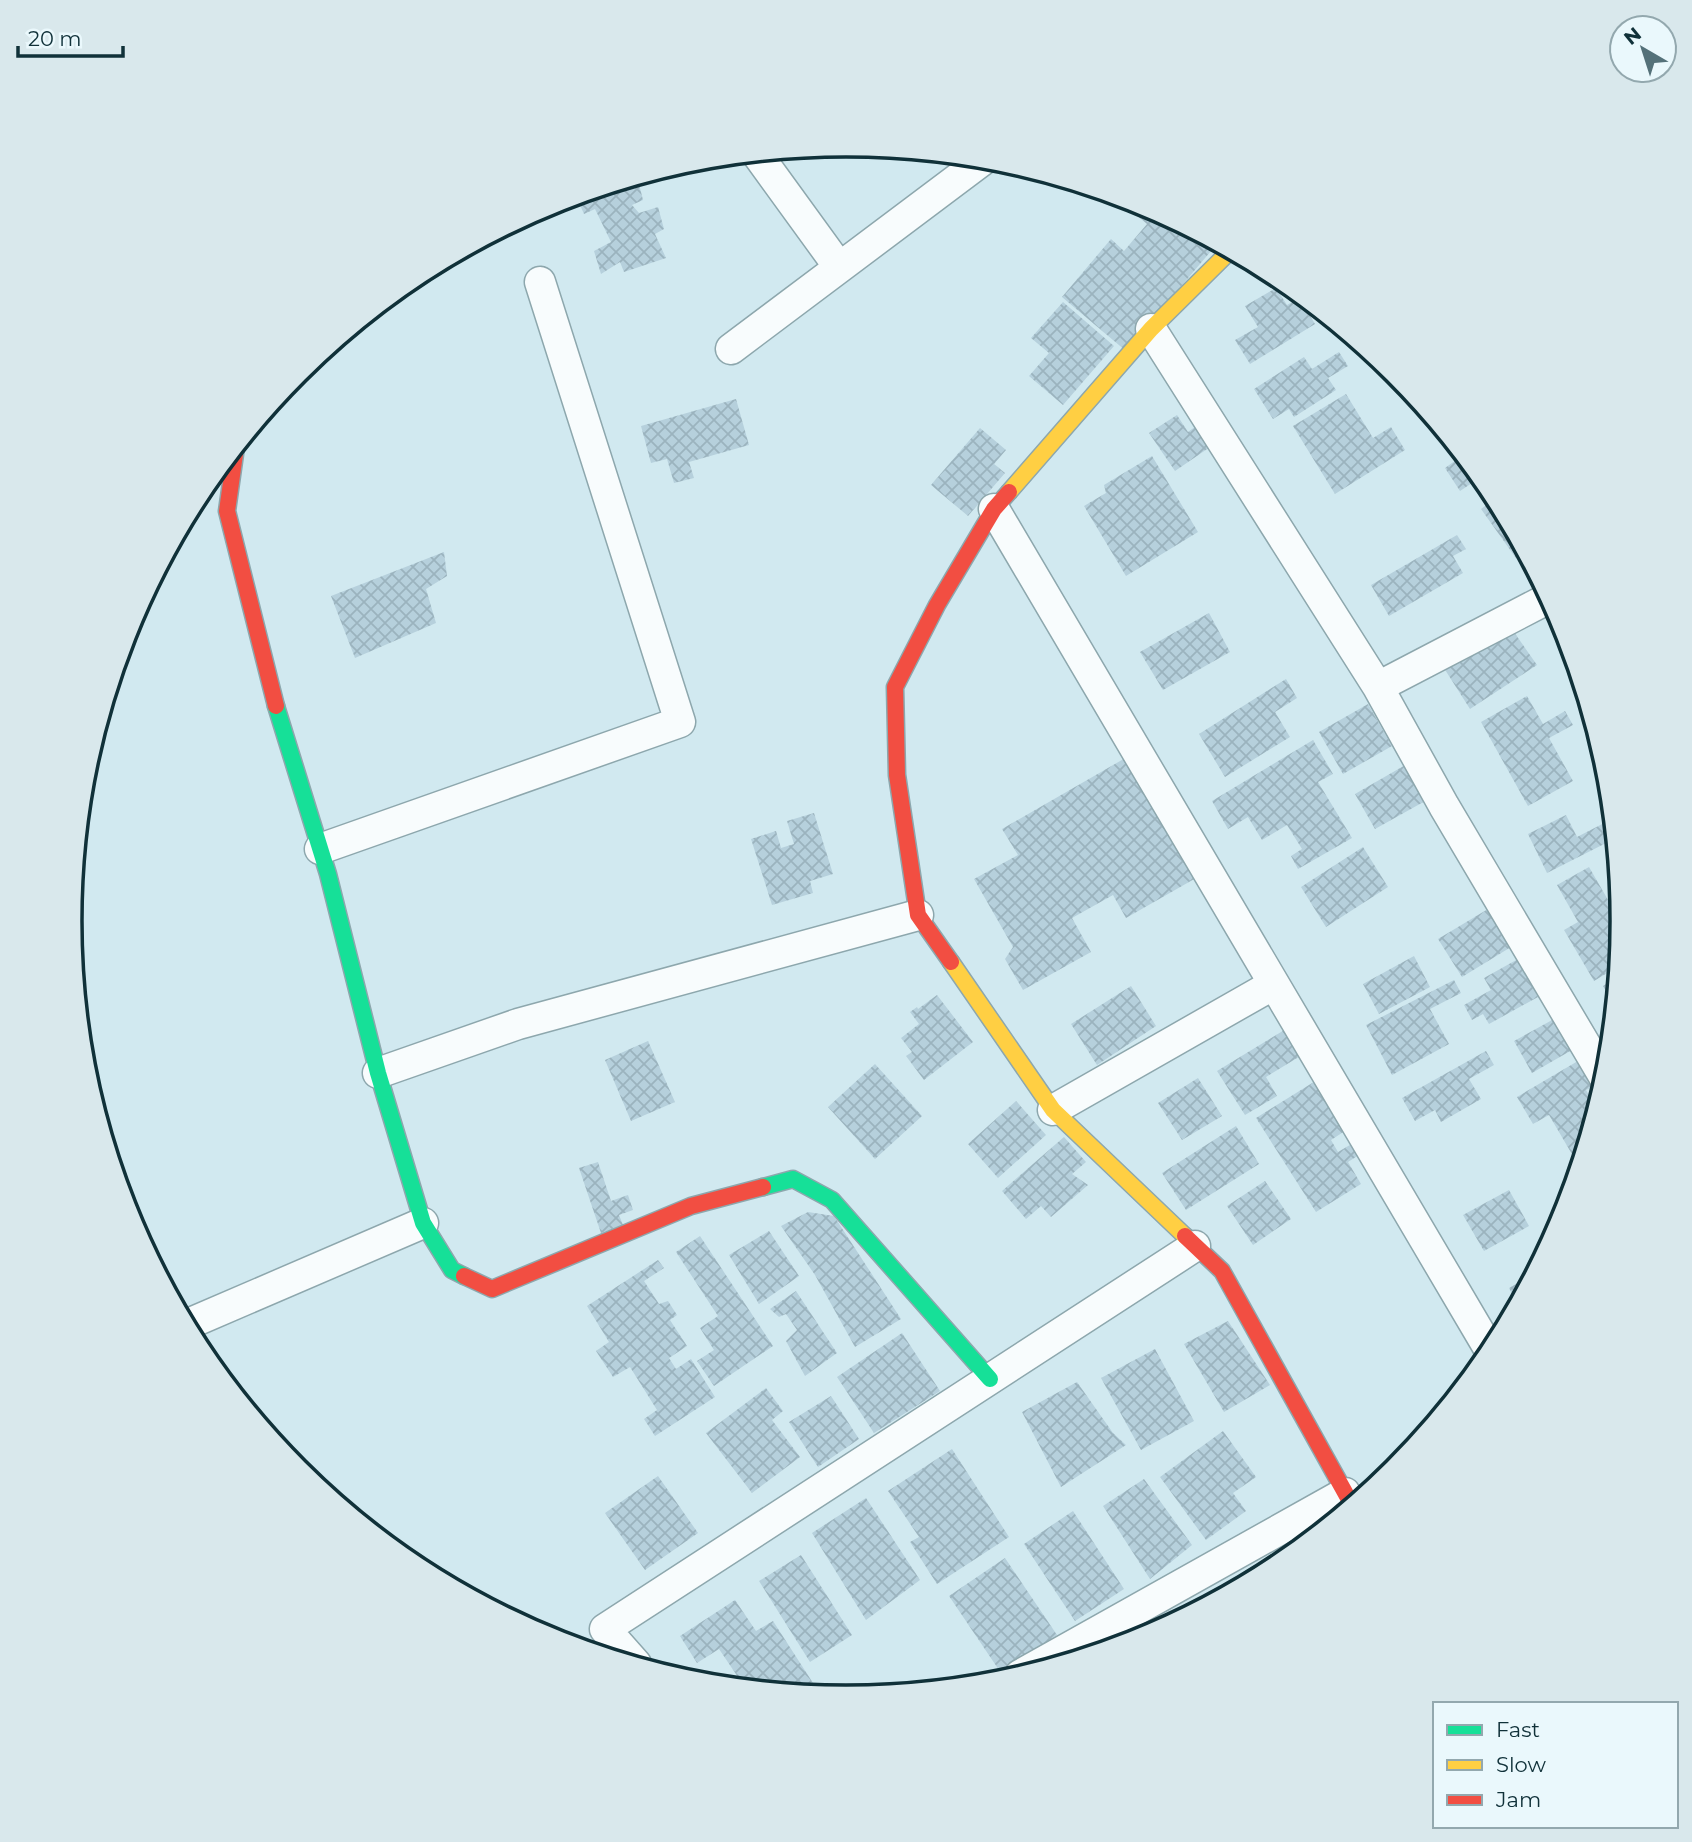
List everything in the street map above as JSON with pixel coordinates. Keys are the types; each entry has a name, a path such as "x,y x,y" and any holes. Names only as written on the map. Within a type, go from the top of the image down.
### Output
{"street":[{"path":"763,162 839,267"},
{"path":"731,349 972,168"},
{"path":"1223,258 1151,329 994,509 937,606 895,687 897,775 918,915 1054,1110 1222,1271 1348,1497"},
{"path":"320,849 680,722 540,282"},
{"path":"1151,329 1378,687 1444,806 1596,1063"},
{"path":"233,465 227,511 271,691 320,849 378,1073 423,1223 452,1270 492,1289 691,1206 793,1179 832,1200 990,1379"},
{"path":"994,509 1484,1340"},
{"path":"1378,687 1540,603"},
{"path":"378,1073 517,1024 918,915"},
{"path":"1054,1110 1274,984"},
{"path":"196,1321 423,1223"},
{"path":"625,1652 605,1629 1195,1246"},
{"path":"1059,1654 1338,1505"}],"building":[{"path":"639,186 643,200 632,205 639,213 658,207 664,229 655,234 666,258 624,272 620,262 601,274 594,251 611,242 595,209 584,214 580,206"},
{"path":"1134,214 1211,251 1126,351 1062,297 1111,239 1124,251 1147,224"},
{"path":"1274,289 1287,305 1292,302 1308,313 1315,324 1250,364 1235,340 1258,327 1245,306"},
{"path":"1063,302 1114,346 1063,405 1029,376 1049,353 1031,338"},
{"path":"1339,352 1348,366 1328,378 1336,390 1294,417 1289,409 1273,419 1254,389 1304,357 1312,369"},
{"path":"1346,394 1373,438 1391,427 1405,450 1335,494 1293,426"},
{"path":"736,399 749,445 689,462 694,478 674,483 667,459 651,463 641,426"},
{"path":"1177,415 1188,432 1199,424 1213,445 1175,471 1149,433"},
{"path":"980,428 1006,450 994,464 1005,473 968,516 931,485"},
{"path":"1152,456 1198,532 1126,576 1084,506 1106,493 1104,485"},
{"path":"1455,461 1471,483 1460,491 1445,468"},
{"path":"1486,505 1522,567 1481,509"},
{"path":"1457,535 1466,549 1453,556 1463,573 1389,616 1371,585"},
{"path":"444,552 447,576 426,589 436,623 355,658 331,596"},
{"path":"1209,613 1230,652 1163,690 1140,652"},
{"path":"1509,625 1537,665 1470,709 1442,665"},
{"path":"1286,679 1297,698 1275,712 1290,737 1225,777 1199,734"},
{"path":"1527,696 1543,724 1565,711 1573,725 1549,738 1573,781 1528,806 1481,722"},
{"path":"1368,704 1392,746 1343,774 1319,732"},
{"path":"1313,740 1333,774 1318,782 1352,838 1298,869 1291,856 1302,849 1287,825 1262,840 1248,817 1228,829 1212,801"},
{"path":"1134,753 1203,874 1126,918 1113,895 1072,918 1091,952 1023,990 1005,959 1013,947 974,879 1018,855 1002,829"},
{"path":"1407,764 1427,800 1375,829 1355,794"},
{"path":"814,813 833,874 810,881 813,893 772,905 751,839 776,831 781,848 794,844 787,821"},
{"path":"1566,815 1577,837 1603,824 1605,843 1547,873 1528,834"},
{"path":"1363,847 1388,887 1326,927 1301,887"},
{"path":"1589,867 1609,902 1608,973 1594,981 1564,930 1578,922 1557,885"},
{"path":"1488,909 1511,947 1462,977 1438,939"},
{"path":"1414,956 1430,987 1379,1014 1363,984"},
{"path":"1518,959 1538,997 1489,1024 1483,1014 1472,1020 1464,1005 1491,990 1484,978"},
{"path":"1454,980 1461,993 1430,1009 1449,1044 1392,1075 1366,1025"},
{"path":"1131,986 1156,1026 1097,1065 1071,1024"},
{"path":"937,995 973,1042 924,1080 906,1056 912,1052 901,1038 919,1024 910,1012"},
{"path":"1554,1019 1572,1050 1532,1073 1514,1041"},
{"path":"1286,1029 1302,1055 1266,1077 1277,1096 1245,1115 1217,1071"},
{"path":"648,1041 675,1102 631,1121 605,1060"},
{"path":"1486,1051 1494,1065 1469,1079 1481,1099 1441,1122 1435,1110 1415,1121 1402,1098"},
{"path":"1583,1058 1594,1076 1591,1087 1586,1090 1589,1096 1572,1155 1549,1115 1533,1124 1517,1097"},
{"path":"875,1064 922,1116 875,1159 828,1107"},
{"path":"1198,1078 1222,1116 1182,1140 1158,1103"},
{"path":"1317,1080 1348,1129 1331,1140 1338,1152 1355,1142 1362,1153 1348,1162 1361,1184 1316,1212 1256,1118"},
{"path":"1016,1101 1046,1135 998,1178 968,1144"},
{"path":"1236,1126 1259,1164 1186,1210 1162,1173"},
{"path":"1064,1137 1086,1162 1072,1174 1088,1185 1051,1217 1041,1206 1026,1219 1002,1191"},
{"path":"598,1162 611,1201 628,1195 633,1210 619,1215 623,1225 601,1233 579,1168"},
{"path":"1265,1181 1291,1219 1253,1245 1227,1206"},
{"path":"1509,1190 1529,1226 1484,1251 1463,1215"},
{"path":"808,1212 834,1216 901,1319 855,1347 815,1275 781,1226"},
{"path":"769,1231 799,1276 759,1304 729,1255"},
{"path":"700,1236 773,1346 714,1386 697,1361 714,1350 700,1328 718,1316 676,1252"},
{"path":"658,1260 664,1268 644,1281 659,1304 668,1301 677,1315 670,1320 687,1346 669,1358 676,1369 691,1359 715,1397 655,1436 644,1419 657,1410 630,1367 613,1377 596,1351 609,1342 587,1306"},
{"path":"1518,1283 1512,1294 1509,1288"},
{"path":"796,1291 837,1353 805,1376 786,1341 797,1330 786,1314 779,1317 770,1309"},
{"path":"1228,1321 1270,1385 1224,1412 1184,1344"},
{"path":"902,1333 940,1391 874,1433 837,1377"},
{"path":"1155,1349 1194,1421 1141,1450 1101,1378"},
{"path":"1077,1382 1113,1433 1126,1445 1061,1487 1022,1412"},
{"path":"766,1388 783,1411 772,1420 800,1457 752,1493 706,1433"},
{"path":"831,1396 859,1439 818,1467 789,1422"},
{"path":"1223,1431 1256,1477 1233,1493 1246,1511 1206,1540 1160,1477"},
{"path":"952,1449 1009,1537 937,1584 910,1542 919,1537 888,1491"},
{"path":"658,1476 698,1533 645,1570 605,1513"},
{"path":"1144,1479 1192,1545 1150,1579 1103,1506"},
{"path":"866,1498 920,1580 866,1620 812,1533"},
{"path":"1073,1511 1124,1589 1075,1621 1024,1544"},
{"path":"801,1555 852,1635 810,1662 759,1581"},
{"path":"1005,1558 1057,1635 1011,1667 998,1669 949,1596"},
{"path":"735,1600 756,1631 773,1621 813,1683 738,1677 719,1649 697,1663 680,1636"}],"traffic: fast":[{"path":"276,706 328,874 378,1073 423,1223 452,1270 464,1276"},
{"path":"763,1187 793,1179 832,1200 990,1379"}],"traffic: slow":[{"path":"1009,492 1151,329 1223,258"},
{"path":"951,962 1053,1110 1185,1236"}],"traffic: jam":[{"path":"233,465 227,511 276,706"},
{"path":"951,962 918,915 897,775 895,687 937,605 994,509 1009,492"},
{"path":"464,1276 492,1289 691,1206 763,1187"},
{"path":"1185,1236 1222,1271 1348,1497"}]}
